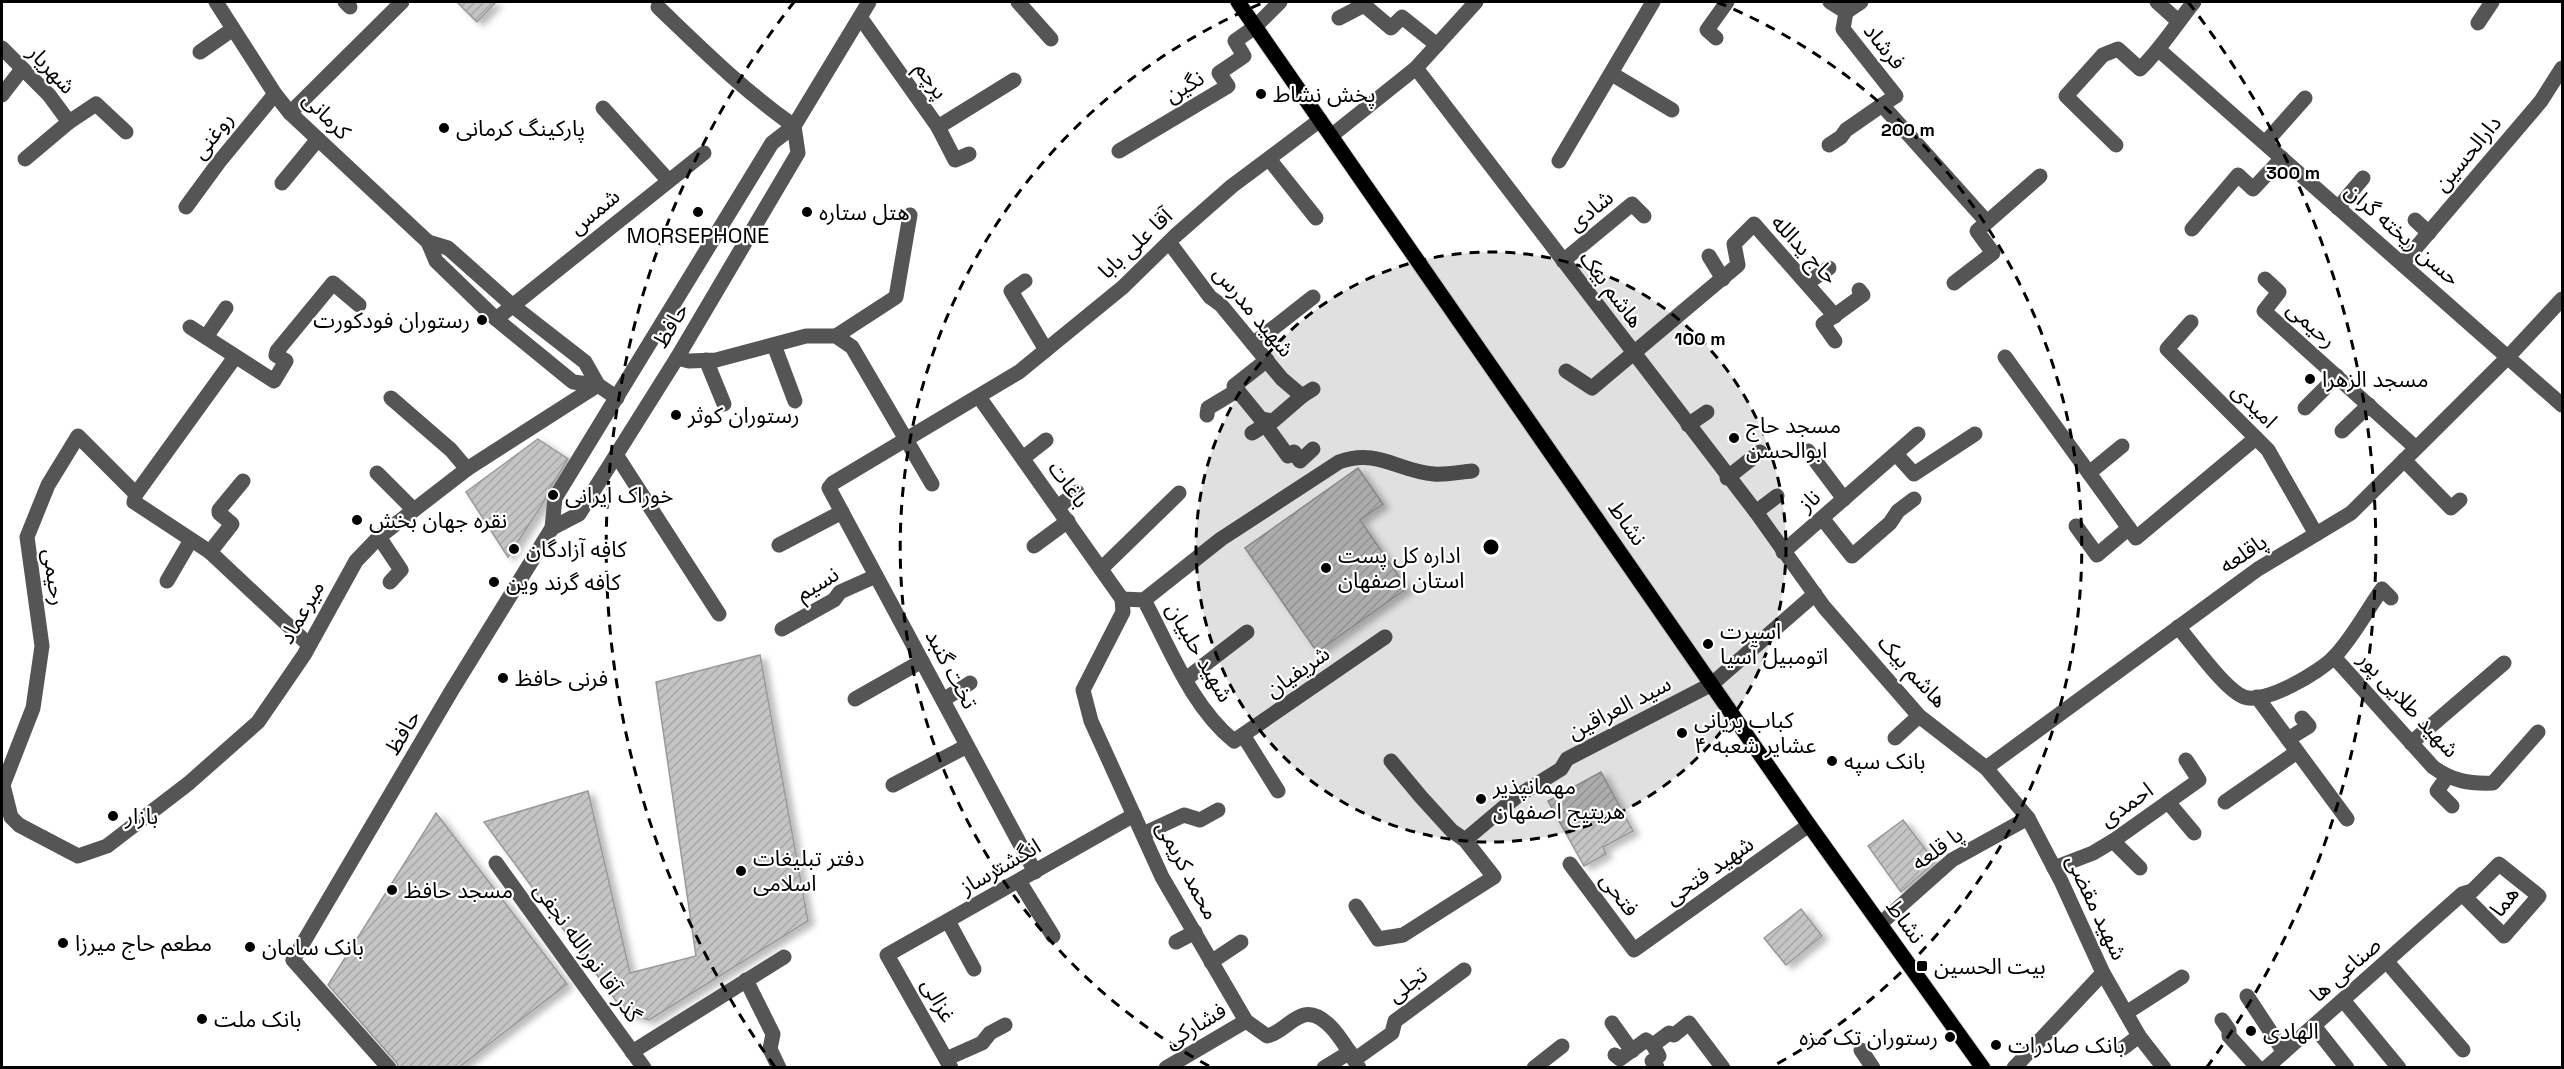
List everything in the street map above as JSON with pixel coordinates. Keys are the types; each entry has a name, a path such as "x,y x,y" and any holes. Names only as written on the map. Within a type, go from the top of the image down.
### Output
{"main road":[{"name":"نشاط","path":"1238,2 1809,825 1983,1068"}],"street":[{"name":"کرمانی","path":"217,2 275,94 290,113 428,242 436,261 496,319 573,382 598,385"},
{"path":"290,113 402,2"},
{"name":"حافظ","path":"389,1068 293,960 452,690 552,528 555,498 772,143 794,126 869,2"},
{"path":"1018,2 1051,39"},
{"path":"1255,27 1280,2"},
{"path":"1331,136 1416,68 1476,2"},
{"path":"1559,161 1653,2"},
{"path":"1716,38 1707,30 1727,2"},
{"name":"فرشاد","path":"1830,2 1846,12 1843,29 1896,96 1881,105 1986,221"},
{"path":"1846,12 1861,2"},
{"path":"2157,2 2178,21"},
{"path":"2116,146 2066,96 2103,55 2118,49 2140,69 2160,50 2178,21 2194,2"},
{"path":"2478,23 2492,2"},
{"path":"1339,18 1364,5 1391,28 1401,17 1437,45"},
{"path":"658,7 762,104 794,126"},
{"name":"پرچم","path":"860,16 938,127 955,160 969,154"},
{"name":"نگین","path":"1119,151 1228,87 1220,73 1244,56 1235,41 1255,27"},
{"path":"200,52 233,29"},
{"name":"شهریار","path":"2,48 49,95 69,122"},
{"name":"حسن ریخته گران","path":"2160,50 2562,405"},
{"name":"هاشم بیک","path":"1416,68 1727,478 1756,512 1815,594 1919,716 1986,768"},
{"name":"دارالحسین","path":"2402,264 2541,101 2562,68"},
{"path":"2,95 22,69"},
{"path":"1612,74 1672,110"},
{"path":"938,127 1014,80"},
{"name":"روغنی","path":"186,207 219,162 275,94"},
{"path":"2265,143 2305,98"},
{"path":"25,159 69,122 96,104 126,132"},
{"path":"1829,145 1881,105"},
{"path":"603,108 668,180"},
{"name":"آقا علی بابا","path":"829,488 833,483 1019,372 1123,287 1232,186 1320,120"},
{"name":"حافظ","path":"552,528 579,514 677,358 798,153 794,126"},
{"path":"282,183 318,139"},
{"name":"شمس","path":"496,319 704,153"},
{"path":"2192,229 2238,175 2253,189 2282,158"},
{"path":"1269,159 1316,218"},
{"path":"1954,283 1993,253 1977,231 2040,176"},
{"path":"2338,208 2363,178"},
{"name":"شادی","path":"1563,261 1632,204 1644,216"},
{"path":"836,336 896,297 909,215"},
{"path":"2415,220 2429,233"},
{"name":"حاج یدالله","path":"1566,371 1592,388 1738,265 1734,244 1754,224 1835,316"},
{"name":"کرمانی","path":"428,242 448,248 513,306 585,362 598,385 617,398"},
{"name":"شهید مدرس","path":"1169,242 1210,297 1221,305 1282,379 1308,393 1273,421 1260,426"},
{"path":"1709,256 1723,279"},
{"path":"1807,283 1829,268"},
{"name":"رحیمی","path":"2265,279 2279,292 2264,311 2416,448"},
{"path":"1025,281 1011,291 1046,350"},
{"path":"190,327 274,381 286,361 276,355 276,351 333,283 359,304"},
{"path":"1835,341 1823,324 1863,295 1859,290"},
{"path":"1253,344 1313,297"},
{"name":"پاقلعه","path":"1986,768 2258,569 2351,513 2508,357 2562,299"},
{"path":"207,337 226,308"},
{"name":"امیدی","path":"2191,322 2167,349 2268,450 2316,534"},
{"path":"677,358 689,361 716,360 806,336 836,336 852,346 932,484"},
{"path":"774,345 795,401"},
{"path":"136,494 235,357"},
{"path":"2005,357 2136,538 2256,438"},
{"path":"706,360 724,404"},
{"path":"1267,360 1235,384 1238,390 1260,426 1288,456 1294,452 1300,461 1313,449"},
{"path":"2305,408 2337,376"},
{"name":"میرعماد","path":"54,842 78,856 107,846 189,783 258,722 309,645 356,561 379,537 467,469 598,385"},
{"path":"1207,415 1208,408 1238,390"},
{"name":"باغات","path":"979,397 1122,598"},
{"path":"391,398 451,450 467,469"},
{"path":"2342,431 2369,405"},
{"path":"1688,425 1707,412"},
{"name":"ناز","path":"1783,552 1918,434"},
{"path":"1896,454 1914,474 1976,434"},
{"name":"رحیمی","path":"54,842 19,825 11,817 3,785 33,708 42,646 27,537 48,485 78,436 136,494 135,505 210,552 309,645"},
{"path":"1023,458 1046,440"},
{"path":"2089,473 2122,446"},
{"path":"1808,451 1844,499"},
{"path":"1727,478 1760,452"},
{"path":"617,456 719,614"},
{"path":"1144,600 1221,539 1339,462 1356,456 1365,456 1434,474 1472,471"},
{"path":"2404,460 2451,508 2460,500"},
{"path":"377,473 414,510"},
{"path":"210,552 232,524 219,513 219,510 243,481"},
{"name":"تخت گنبد","path":"829,488 1035,872"},
{"path":"1058,507 1077,492"},
{"path":"1101,569 1179,493"},
{"path":"1756,512 1777,496"},
{"path":"1822,518 1852,556 1890,523 1898,511 1914,499"},
{"path":"779,545 842,512"},
{"path":"1034,546 1068,521"},
{"path":"2076,526 2097,555 2129,528"},
{"path":"379,537 401,570 390,582"},
{"path":"167,581 191,540"},
{"name":"نسیم","path":"782,629 834,600 840,592 876,576"},
{"name":"شهید طلایی پور","path":"2257,697 2271,695 2316,671 2334,657 2382,589 2391,598"},
{"path":"1712,684 1815,594"},
{"name":"شهید حلبیان","path":"1122,598 1144,600 1207,714 1221,731 1238,738 1278,790"},
{"name":"محمد کریمی","path":"1122,598 1123,612 1083,690 1091,721 1162,877 1246,1021 1267,1036 1276,1034 1304,1015 1315,1016 1327,1022 1354,1060"},
{"path":"2178,627 2233,691 2246,699 2257,697 2347,819"},
{"path":"1186,679 1247,632"},
{"name":"شریفیان","path":"1238,738 1385,637"},
{"name":"شهید طلایی پور","path":"2334,657 2433,767 2447,777 2470,784 2493,783 2538,732"},
{"path":"855,699 922,662"},
{"path":"2411,743 2504,663"},
{"path":"943,700 970,683"},
{"name":"سید العراقین","path":"1465,840 1516,797 1561,769 1567,759 1712,684"},
{"path":"1895,738 1919,716"},
{"path":"2225,802 2293,746 2309,726 2302,718"},
{"path":"893,785 967,746"},
{"name":"احمدی","path":"2054,868 2093,853 2113,841 2199,780 2187,760"},
{"path":"1356,906 1378,939 1403,935 1494,878 1465,840 1452,831 1391,761"},
{"name":"شهید مقضی","path":"1986,768 2028,818 2103,974 2139,1036 2164,1068"},
{"path":"2447,777 2437,791 2452,806"},
{"path":"2168,802 2194,833"},
{"path":"1143,834 1184,815 1200,820 1218,810"},
{"name":"انگشترساز","path":"887,955 1134,815"},
{"name":"پا قلعه","path":"1880,924 1952,860 2028,818"},
{"name":"شهید فتحی","path":"1634,950 1809,825"},
{"path":"2113,841 2140,868"},
{"name":"گذر آقا نورالله نجفی","path":"496,863 644,1068"},
{"name":"فتحی","path":"1570,864 1634,950"},
{"name":"هما","path":"2499,864 2539,896 2504,936 2458,899 2472,891 2499,864"},
{"path":"1019,881 1053,936"},
{"name":"صناعی ها","path":"2266,1068 2458,899"},
{"path":"948,921 974,969"},
{"path":"1176,942 1195,933"},
{"path":"1210,962 1241,942"},
{"name":"غزالی","path":"887,955 948,1063"},
{"path":"632,1052 784,957"},
{"path":"2386,962 2463,1050"},
{"name":"تجلی","path":"1324,1068 1354,1060 1392,1033 1395,1021 1464,970"},
{"path":"2014,1068 2103,974"},
{"path":"2126,1013 2182,977"},
{"path":"746,980 773,1034 770,1049 779,1068"},
{"path":"2247,996 2284,1052"},
{"path":"2343,1000 2399,1068"},
{"path":"2222,1020 2229,1030 2229,1036 2258,1068"},
{"name":"فشارکی","path":"1166,1068 1246,1021"},
{"path":"1612,1023 1632,1051"},
{"path":"1653,1045 1669,1033 1674,1035 1689,1023 1723,1068"},
{"path":"948,1063 982,1043 990,1033 1005,1025"},
{"path":"2314,1026 2347,1068"},
{"path":"2123,1048 2139,1036"},
{"path":"1615,1055 1620,1059 1646,1040 1653,1045 1659,1056 1652,1061 1657,1067"},
{"path":"1534,1068 1563,1046"},
{"path":"1861,1050 1873,1068"}],"building":[{"path":"457,2 496,2 477,22"},
{"path":"538,439 568,459 508,557 466,492"},
{"name":"اداره کل پست استان اصفهان","path":"1358,468 1383,504 1360,520 1407,588 1317,652 1245,548"},
{"name":"دفتر تبلیغات اسلامی","path":"760,655 808,921 649,1020 625,1013 484,822 588,791 630,973 696,956 656,682"},
{"path":"1601,772 1633,831 1603,847 1606,854 1584,866 1548,801"},
{"path":"436,813 567,984 458,1068 399,1068 328,985"},
{"path":"1903,820 1935,862 1901,892 1868,846"},
{"path":"1801,909 1822,936 1786,965 1764,938"}],"place":[{"name":"پخش نشاط","path":"1261,94"},
{"name":"پارکینگ کرمانی","path":"444,128"},
{"name":"MORSEPHONE","path":"698,212"},
{"name":"هتل ستاره","path":"807,212"},
{"name":"رستوران فودکورت","path":"482,320"},
{"name":"مسجد الزهرا","path":"2310,379"},
{"name":"رستوران کوثر","path":"676,415"},
{"name":"مسجد حاج ابوالحسن","path":"1734,438"},
{"name":"خوراک ایرانی","path":"553,495"},
{"name":"نقره جهان بخش","path":"357,520"},
{"name":"کافه آزادگان","path":"514,549"},
{"name":"اداره کل پست استان اصفهان","path":"1326,568"},
{"name":"کافه گرند وین","path":"494,582"},
{"name":"اسپرت اتومبیل آسیا","path":"1708,644"},
{"name":"فرنی حافظ","path":"503,678"},
{"name":"کباب بریانی عشایر شعبه ۴","path":"1682,733"},
{"name":"بانک سپه","path":"1832,761"},
{"name":"مهمانپذیر هریتیج اصفهان","path":"1481,799"},
{"name":"بازار","path":"113,816"},
{"name":"دفتر تبلیغات اسلامی","path":"741,871"},
{"name":"مسجد حافظ","path":"392,890"},
{"name":"مطعم حاج ميرزا","path":"63,943"},
{"name":"بانک سامان","path":"250,947"},
{"name":"بیت الحسین","path":"1922,966"},
{"name":"بانک ملت","path":"202,1019"},
{"name":"الهادی","path":"2251,1031"},
{"name":"رستوران تک مزه","path":"1950,1037"},
{"name":"بانک صادرات","path":"1996,1045"}]}
